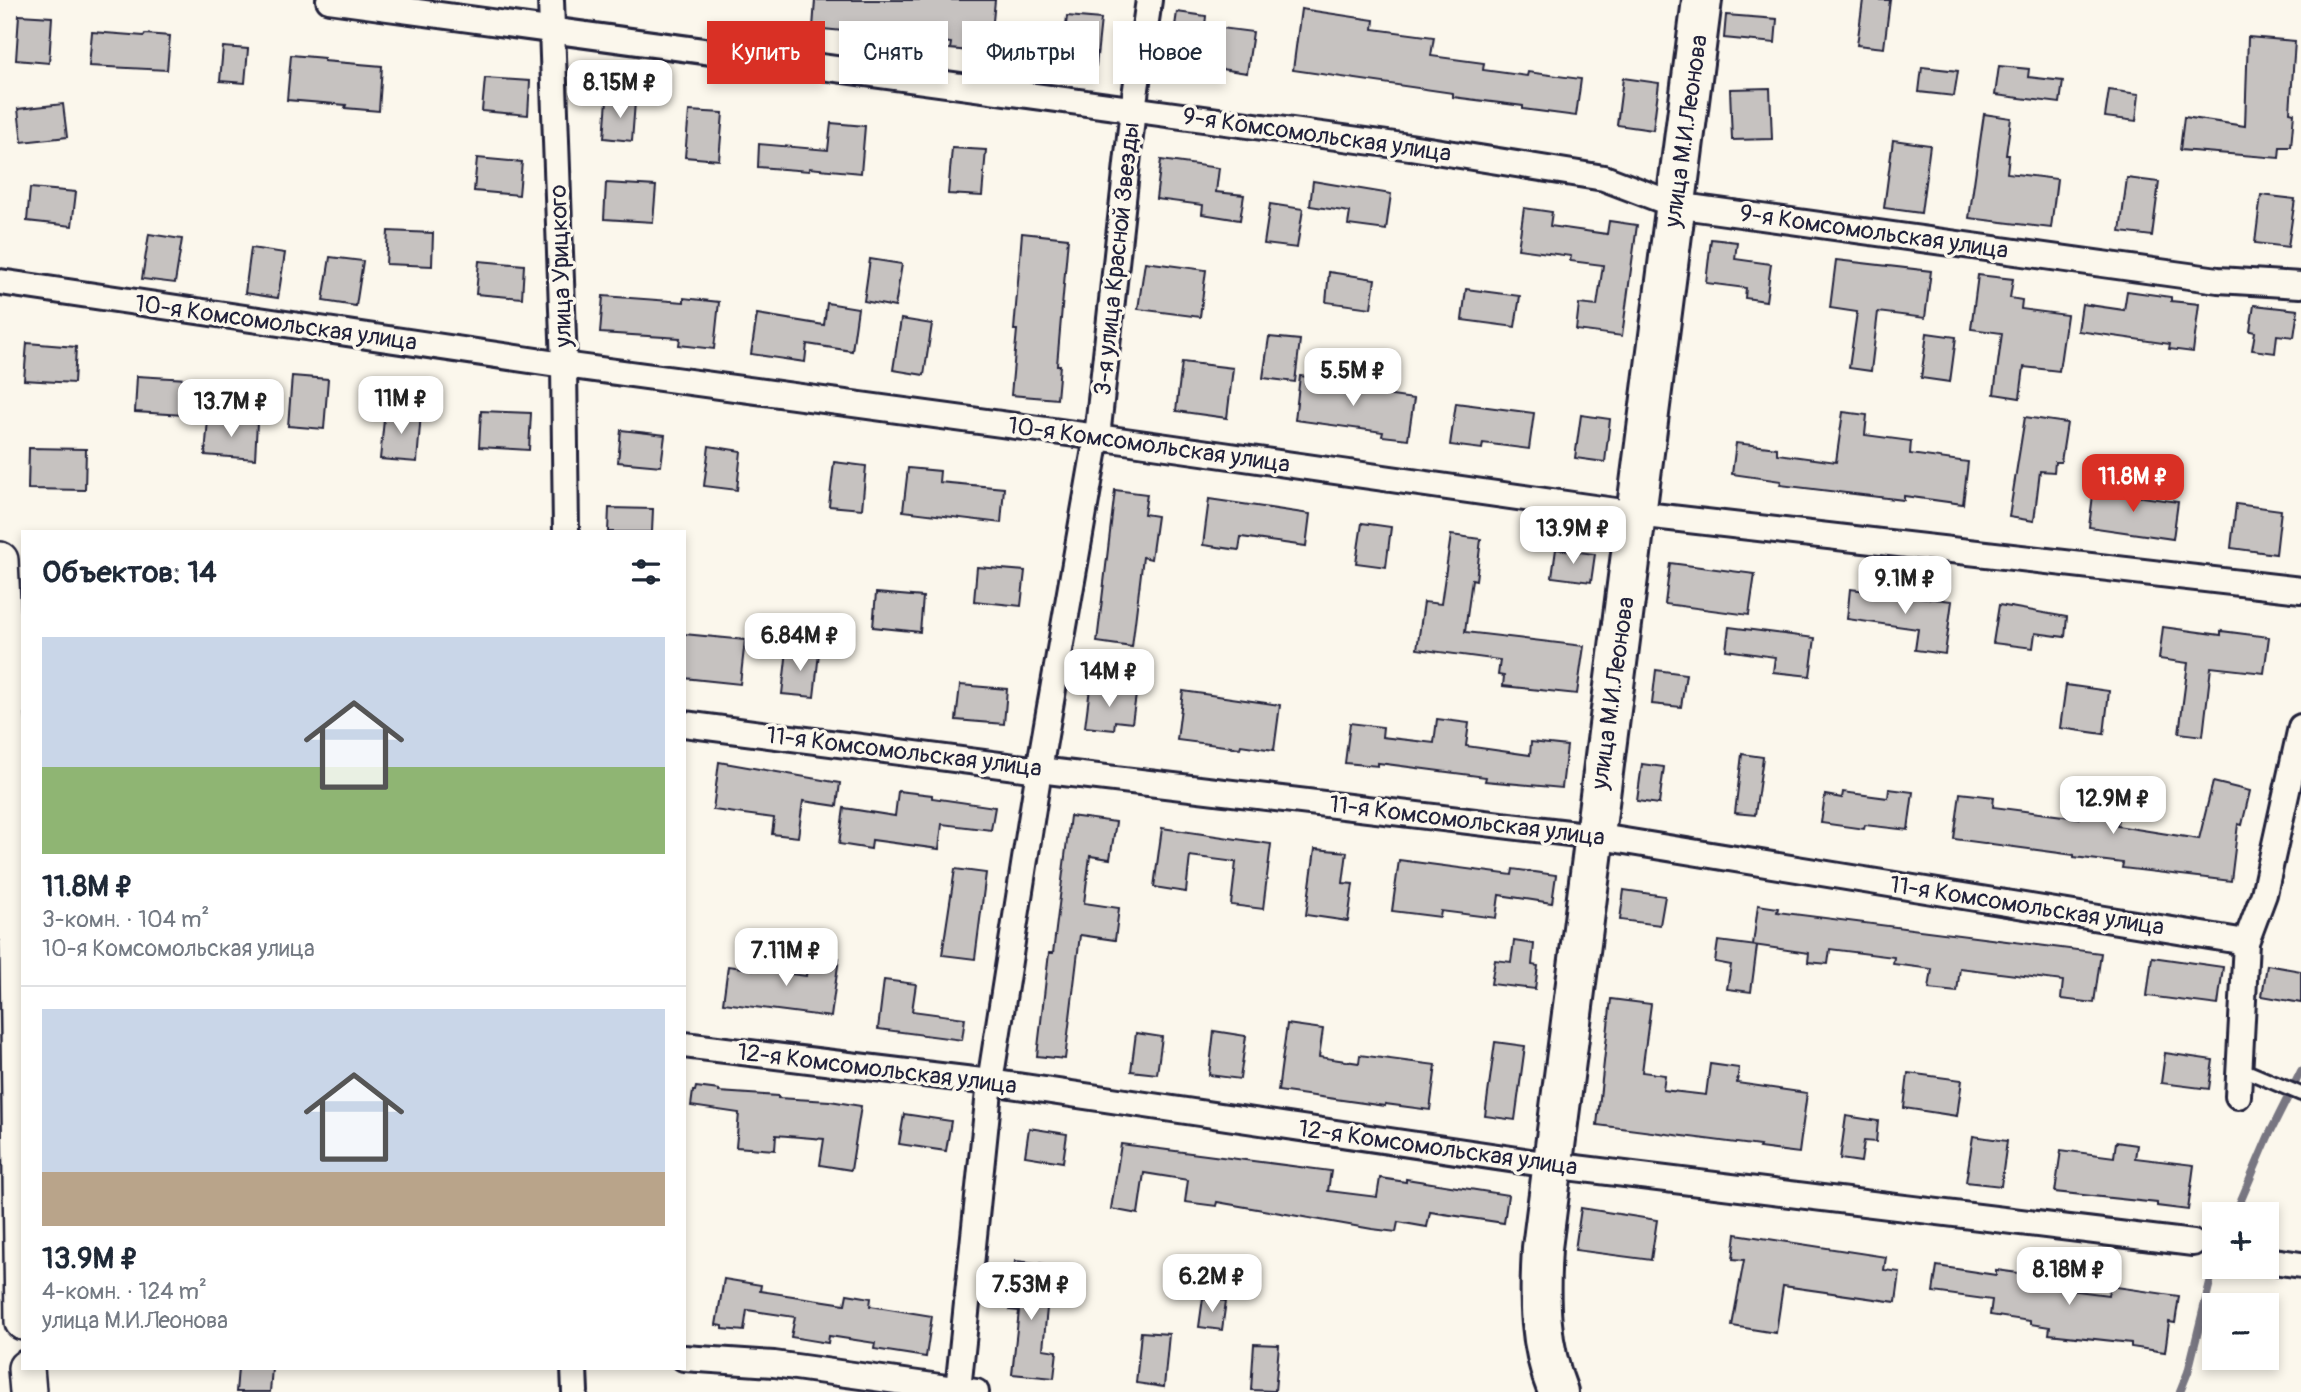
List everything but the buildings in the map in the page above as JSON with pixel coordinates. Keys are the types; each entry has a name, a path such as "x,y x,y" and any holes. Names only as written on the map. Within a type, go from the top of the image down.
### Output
{"main road":[{"name":"улица М.И.Леонова","path":"1556,1391 1543,1345 1539,1301 1551,1165 1702,0"}],"street":[{"name":"9-я Комсомольская улица","path":"329,0 1410,147 1604,178 1675,205 2218,279 2301,285"},
{"name":"улица Урицкого","path":"551,0 564,365 566,530"},
{"name":"3-я улица Красной Звезды","path":"967,1391 990,1082 1039,770 1097,437 1133,109 1149,0"},
{"name":"10-я Комсомольская улица","path":"0,282 564,365 1636,514 2301,590"},
{"path":"0,560 7,630 20,952 9,1046 21,1284"},
{"name":"11-я Комсомольская улица","path":"686,724 1039,770 1594,836 2246,942"},
{"path":"2238,1096 2246,942 2264,894 2301,727"},
{"name":"12-я Комсомольская улица","path":"686,1045 990,1082 1551,1165 2193,1243"},
{"path":"2279,1262 2301,1265"},
{"path":"686,1358 774,1364 967,1391"},
{"path":"26,1370 27,1392"},
{"path":"574,1370 575,1392"}],"lane":[{"path":"2239,1069 2301,1094"}],"waterway":[{"path":"2240,1202 2268,1137 2301,1071"},
{"path":"2180,1392 2188,1372 2211,1279"}]}
